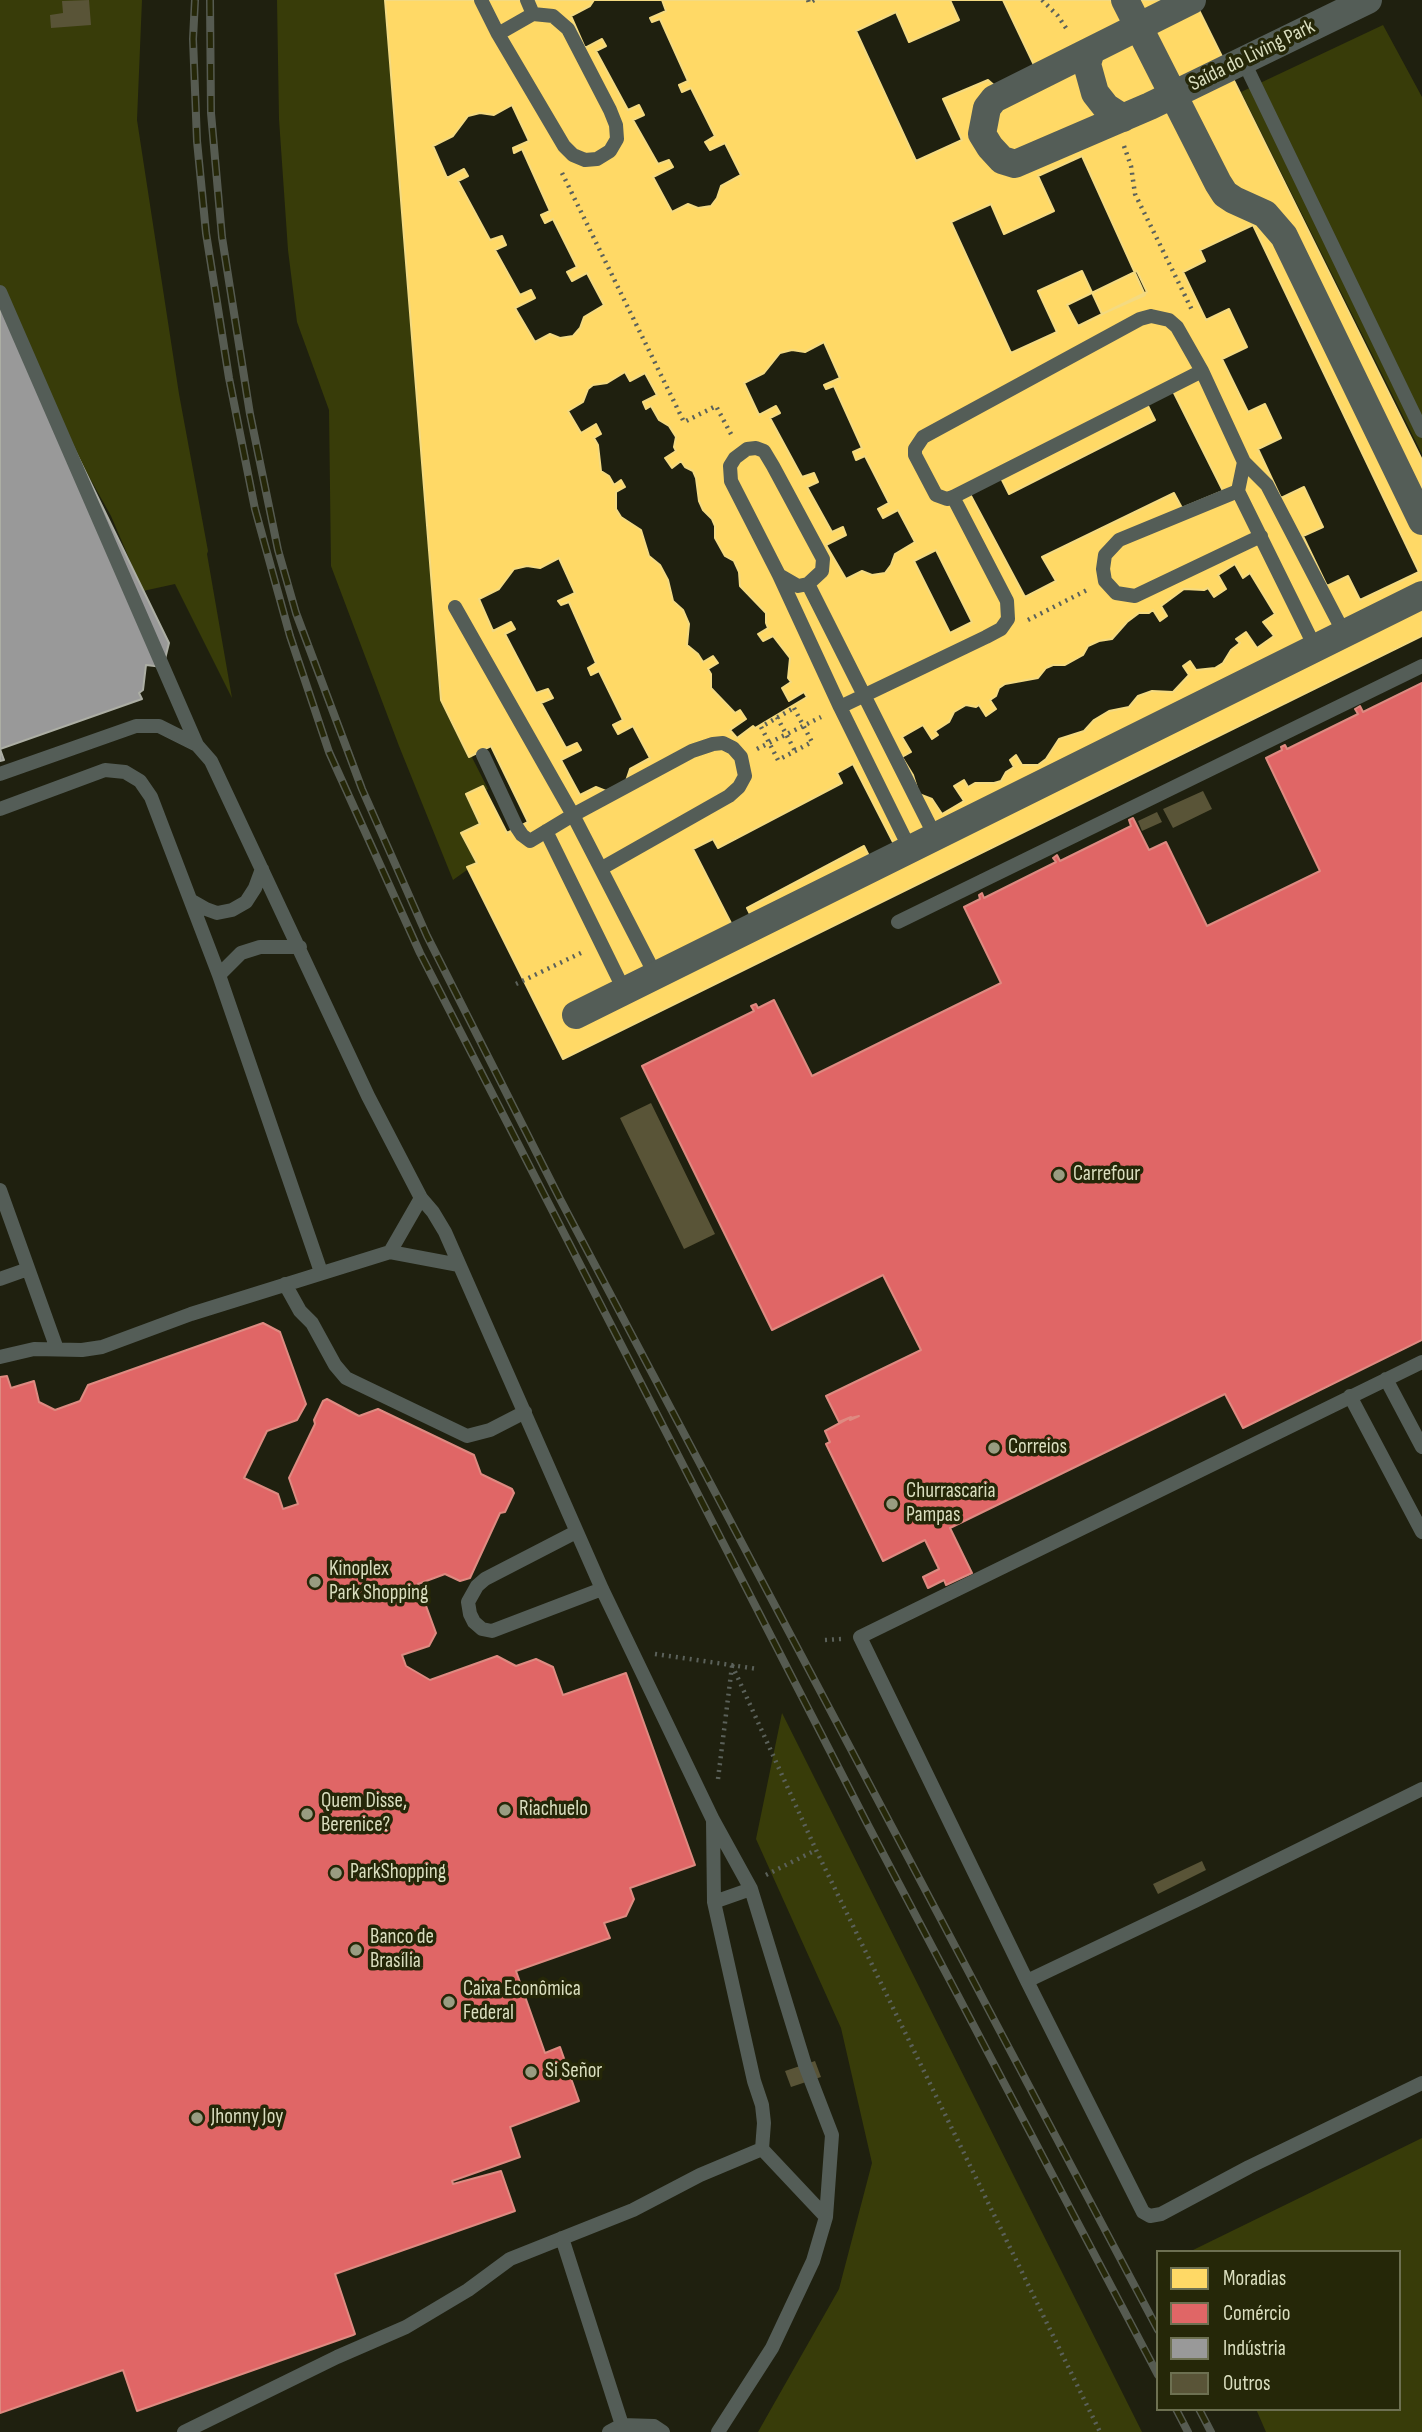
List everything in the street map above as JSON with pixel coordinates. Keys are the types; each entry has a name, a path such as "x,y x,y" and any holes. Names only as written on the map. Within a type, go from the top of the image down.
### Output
{"street":[{"path":"1125,0 1225,194 1265,214 1284,236 1422,521"},
{"path":"1114,122 1094,93 1085,53 1192,0"},
{"name":"Saída do Living Park","path":"1085,53 994,99 987,108 982,135 1002,160 1015,164 1114,122 1368,0"},
{"path":"576,1015 1422,595"}],"lane":[{"path":"481,0 498,34 564,146 573,155 584,160 597,159 610,151 617,139 616,125 568,29 553,16 530,7 498,34"},
{"path":"1243,60 1422,431"},
{"path":"0,292 197,745 211,761 368,1096 421,1198 433,1212 459,1265 602,1589 713,1819 751,1889 804,2064 832,2134 826,2217 813,2261 772,2348 718,2432"},
{"path":"1202,371 947,499 936,495 915,455 918,441 1140,320 1160,316 1177,327 1202,371 1244,462 1267,485 1344,633"},
{"path":"779,575 798,586 808,584 822,570 823,559 764,451 756,448 741,452 730,466 731,481 910,849"},
{"path":"1244,462 1238,491 1315,647"},
{"path":"1238,491 1119,540 1105,555 1105,581 1116,593 1135,596 1261,536"},
{"path":"840,707 1001,629 1008,619 1007,601 953,497"},
{"path":"808,584 935,836"},
{"path":"455,607 602,868 655,974"},
{"path":"898,922 1422,666"},
{"path":"0,774 136,726 159,726 197,745"},
{"path":"482,755 522,835 530,841 692,751 723,743 733,748 741,757 746,776 729,796 602,868"},
{"path":"0,809 105,770 125,772 140,781 151,797 192,901 321,1272"},
{"path":"546,831 624,990"},
{"path":"192,901 217,913 232,910 246,902 261,869"},
{"path":"219,975 242,953 260,947 300,947"},
{"path":"0,1190 57,1349"},
{"path":"390,1252 421,1198"},
{"path":"0,1357 34,1349 82,1350 102,1347 191,1314 390,1252 459,1265"},
{"path":"0,1279 28,1269"},
{"path":"285,1284 300,1311 317,1330 335,1365 346,1378 467,1436 490,1430 525,1412"},
{"path":"1422,1362 860,1637 1143,2212 1150,2216 1161,2214 1249,2167 1422,2083"},
{"path":"1386,1379 1422,1447"},
{"path":"1350,1396 1422,1532"},
{"path":"576,1532 485,1579 477,1586 468,1602 470,1614 482,1629 492,1631 602,1589"},
{"path":"1027,1981 1422,1789"},
{"path":"713,1819 714,1902 754,2081 762,2105 762,2149 826,2217"},
{"path":"714,1902 751,1889"},
{"path":"184,2432 337,2357 406,2327 468,2290 510,2259 633,2210 700,2175 762,2149"},
{"path":"562,2238 622,2425"},
{"path":"608,2432 622,2425 654,2426 663,2432"}],"path":[{"path":"808,0 814,0"},
{"path":"1042,0 1085,53"},
{"path":"1114,122 1111,129 1125,148 1135,194 1198,321"},
{"path":"573,155 562,174 684,422 716,406 741,452"},
{"path":"1001,629 1031,619 1105,581"},
{"path":"741,757 840,707"},
{"path":"794,708 812,742 778,760 761,727 777,717 794,708"},
{"path":"777,717 795,751"},
{"path":"516,984 601,944"},
{"path":"632,1651 758,1669"},
{"path":"713,1819 732,1665"},
{"path":"732,1665 816,1850 1100,2432"},
{"path":"771,1873 816,1850"}],"green space":[{"path":"0,0 142,0 137,120 179,394 232,698 175,584 143,591 111,516 21,355 0,298"},
{"path":"277,0 391,0 446,706 488,789 472,799 487,828 478,862 453,880 331,566 329,410 297,322 288,250 279,119"},
{"path":"1383,25 1422,97 1422,454 1241,92"},
{"path":"782,1713 1142,2432 758,2432 839,2289 872,2163 841,2028 756,1839"},
{"path":"1422,2138 1422,2432 1266,2432 1257,2411 1401,2411 1401,2250 1193,2250"}],"building: Moradias":[{"path":"385,0 1194,0 1422,460 1422,636 563,1059 467,867 477,863 461,833 480,824 466,794 483,786 507,833 528,822 491,746 469,757 441,700","holes":["1137,271 1147,292 1078,326 1067,305","936,550 972,622 950,633 914,561"]},
{"path":"594,0 662,0 666,11 650,18 652,22 660,19 688,81 679,85 682,92 691,88 715,136 705,142 710,150 725,143 741,175 721,186 711,206 698,208 688,204 672,212 653,177 673,167 669,160 658,164 633,120 644,115 639,105 628,110 596,51 606,46 602,39 585,48 571,16 590,6"},
{"path":"950,0 1003,0 1034,65 996,87 988,80 943,99 962,140 916,161 856,31 896,12 909,42 959,20"},
{"path":"512,105 529,141 513,148 514,153 522,149 550,211 541,215 545,223 553,219 577,267 567,272 572,281 587,273 604,305 584,317 573,336 560,338 550,334 535,342 515,308 535,298 531,290 520,295 495,250 506,245 502,236 490,240 458,181 468,176 464,169 447,178 433,146 453,136 468,116 480,113 494,115"},
{"path":"1082,156 1145,295 1102,314 1082,271 1038,291 1057,332 1011,353 951,222 991,204 1004,234 1054,211 1038,176"},
{"path":"1253,225 1419,572 1360,600 1348,576 1327,586 1303,536 1323,527 1304,487 1281,498 1258,449 1281,438 1265,404 1248,412 1222,359 1247,347 1229,309 1206,320 1183,272 1205,261 1200,250"},
{"path":"824,342 840,378 824,385 826,389 834,386 862,448 853,452 856,460 865,456 889,503 878,509 883,518 898,510 915,542 895,554 885,573 872,575 862,571 846,579 826,545 846,535 843,527 832,532 807,487 818,482 814,473 802,477 770,418 780,413 776,406 759,415 744,383 764,373 780,353 792,350 805,352"},
{"path":"625,372 630,381 645,373 657,395 643,402 646,409 651,406 659,420 669,426 676,437 676,451 665,458 672,468 681,461 693,471 699,501 715,526 715,538 725,556 734,561 739,572 740,586 766,613 768,628 758,634 763,641 773,636 790,658 788,678 791,682 782,688 789,701 804,692 807,697 755,728 753,726 737,738 730,730 746,719 740,710 735,713 711,688 711,674 708,669 718,663 713,656 703,662 687,645 689,624 683,610 673,601 668,580 660,565 649,556 641,530 621,517 616,509 616,492 625,487 621,480 614,485 609,476 601,471 598,445 594,438 601,434 596,424 581,433 568,411 583,402 588,389 593,385 607,383"},
{"path":"1173,391 1223,491 1182,508 1174,493 1042,557 1056,581 1025,597 970,494 1001,478 1009,494 1155,420 1147,404"},
{"path":"559,558 575,593 558,601 561,605 569,602 596,663 588,668 591,675 599,671 623,720 613,725 618,734 633,726 650,758 630,769 626,781 606,791 596,787 580,795 561,760 581,750 577,743 566,748 541,703 553,698 548,689 536,693 505,634 515,629 511,622 493,631 479,599 499,589 514,569 527,566 540,568"},
{"path":"1235,564 1243,578 1250,573 1275,614 1263,622 1274,636 1257,648 1246,632 1236,639 1240,643 1231,650 1223,663 1215,668 1196,670 1190,661 1183,666 1189,675 1173,692 1152,691 1138,696 1129,707 1109,711 1094,720 1084,731 1059,739 1046,759 1038,765 1022,765 1016,755 1010,760 1014,767 1006,772 1001,781 975,783 968,787 964,780 954,786 964,801 942,814 932,799 919,794 913,775 902,757 911,752 902,737 923,725 932,739 938,735 935,731 949,722 954,712 966,705 979,705 986,716 996,709 990,700 1005,684 1038,678 1046,668 1065,665 1083,655 1088,646 1112,639 1139,613 1153,610 1160,621 1167,616 1161,606 1184,589 1208,588 1214,597 1226,589 1218,575"},
{"path":"853,764 896,848 871,860 864,846 747,908 753,920 734,929 693,849 713,839 718,848 842,783 837,773"}],"building: Comércio":[{"name":"Carrefour","path":"1422,683 1422,1340 1243,1428 1225,1394 950,1528 972,1573 946,1585 944,1580 928,1588 923,1577 939,1569 925,1540 883,1561 826,1444 830,1442 825,1431 849,1418 850,1420 859,1416 851,1417 839,1422 826,1396 921,1350 883,1275 772,1330 642,1066 754,1011 751,1006 756,1004 758,1008 774,1000 812,1076 1001,983 964,907 980,899 979,895 982,893 984,898 1056,862 1053,858 1057,855 1060,861 1131,826 1129,820 1133,818 1149,850 1166,842 1207,926 1320,871 1266,758 1282,750 1281,747 1285,745 1287,749 1358,714 1355,709 1360,706 1363,712"},
{"name":"ParkShopping","path":"263,1323 280,1332 306,1404 297,1420 267,1431 244,1478 278,1494 283,1509 298,1504 289,1478 323,1401 327,1399 359,1416 378,1409 474,1455 481,1474 512,1489 514,1493 505,1512 500,1513 470,1578 460,1581 445,1574 418,1584 436,1633 429,1646 402,1655 406,1666 430,1680 497,1656 516,1666 536,1659 553,1667 563,1695 626,1673 695,1865 630,1888 634,1899 626,1916 604,1923 610,1938 516,1971 545,2053 560,2047 579,2101 510,2127 520,2157 452,2181 453,2184 501,2171 515,2211 335,2274 355,2334 353,2335 137,2411 123,2370 0,2413 0,1377 7,1376 11,1388 34,1381 39,1402 55,1410 80,1401 88,1385"}],"building: Indústria":[{"path":"0,297 169,643 163,667 146,665 143,690 139,693 142,699 0,749"}],"building: Outros":[{"path":"89,0 91,25 51,28 50,15 63,13 62,1"},
{"path":"1203,791 1212,809 1173,828 1163,809"},
{"path":"1157,812 1162,822 1142,831 1138,821"},
{"path":"651,1103 715,1234 684,1249 620,1118"},
{"path":"1202,1861 1206,1870 1158,1894 1153,1884"},
{"path":"815,2061 821,2077 791,2087 785,2071"}],"railway":[{"path":"195,0 193,39 197,141 206,233 229,378 255,509 290,636 329,752 420,953 869,1827 1156,2371"},
{"path":"210,0 211,113 222,237 250,414 278,550 296,613 362,789 427,936 560,1199 1156,2326"},
{"path":"1177,2411 1188,2432"},
{"path":"1200,2411 1211,2432"}],"place":[{"name":"Carrefour","path":"1059,1175"},
{"name":"Correios","path":"994,1448"},
{"name":"Churrascaria Pampas","path":"892,1504"},
{"name":"Kinoplex Park Shopping","path":"315,1582"},
{"name":"Riachuelo","path":"505,1810"},
{"name":"Quem Disse, Berenice?","path":"307,1814"},
{"name":"ParkShopping","path":"336,1873"},
{"name":"Banco de Brasília","path":"356,1950"},
{"name":"Caixa Econômica Federal","path":"449,2002"},
{"name":"Si Señor","path":"531,2072"},
{"name":"Jhonny Joy","path":"197,2118"}]}
